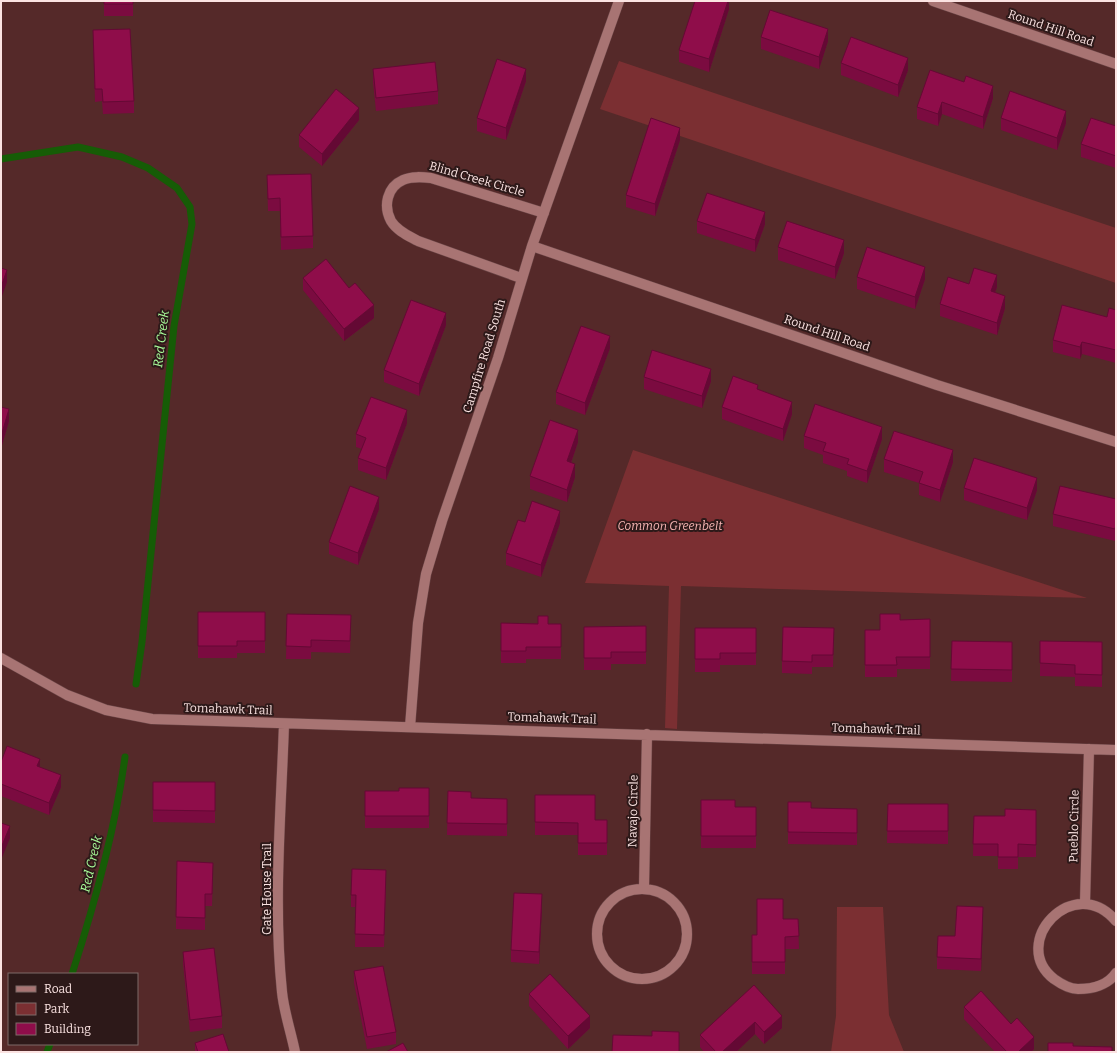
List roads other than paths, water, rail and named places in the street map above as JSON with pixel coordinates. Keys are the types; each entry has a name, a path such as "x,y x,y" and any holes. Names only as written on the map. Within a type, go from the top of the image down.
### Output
{"street":[{"name":"Campfire Road South","path":"410,727 418,623 426,574 442,521 498,358 521,278 619,1"},
{"name":"Round Hill Road","path":"933,1 1116,64"},
{"name":"Blind Creek Circle","path":"521,278 418,242 404,233 392,222 386,209 388,195 394,185 404,179 416,177 431,178 544,212"},
{"name":"Round Hill Road","path":"532,246 929,382 1116,442"},
{"name":"Tomahawk Trail","path":"1,658 67,695 106,710 152,719 1116,750"},
{"name":"Gate House Trail","path":"284,724 279,884 279,937 282,993 295,1052"},
{"name":"Navajo Circle","path":"644,888 647,734"},
{"name":"Pueblo Circle","path":"1085,903 1088,749"},
{"path":"644,888 659,891 671,899 681,910 686,924 687,939 683,953 668,970 662,974 648,978 633,978 619,973 607,964 599,950 596,936 598,921 604,907 615,896 629,890 644,888"},
{"path":"1116,920 1098,906 1085,903 1070,905 1057,912 1047,922 1040,935 1039,949 1042,963 1050,976 1061,984 1075,990 1089,990 1102,985 1116,973"}],"waterway":[{"name":"Red Creek","path":"1,159 78,147 122,157 148,168 177,188 190,207 192,224 174,326 142,642 136,684"},
{"name":"Red Creek","path":"72,973 89,921 110,839 125,757"},
{"name":"Red Creek","path":"47,1052 50,1045"}],"park label":[{"name":"Common Greenbelt","path":"670,526"}]}
